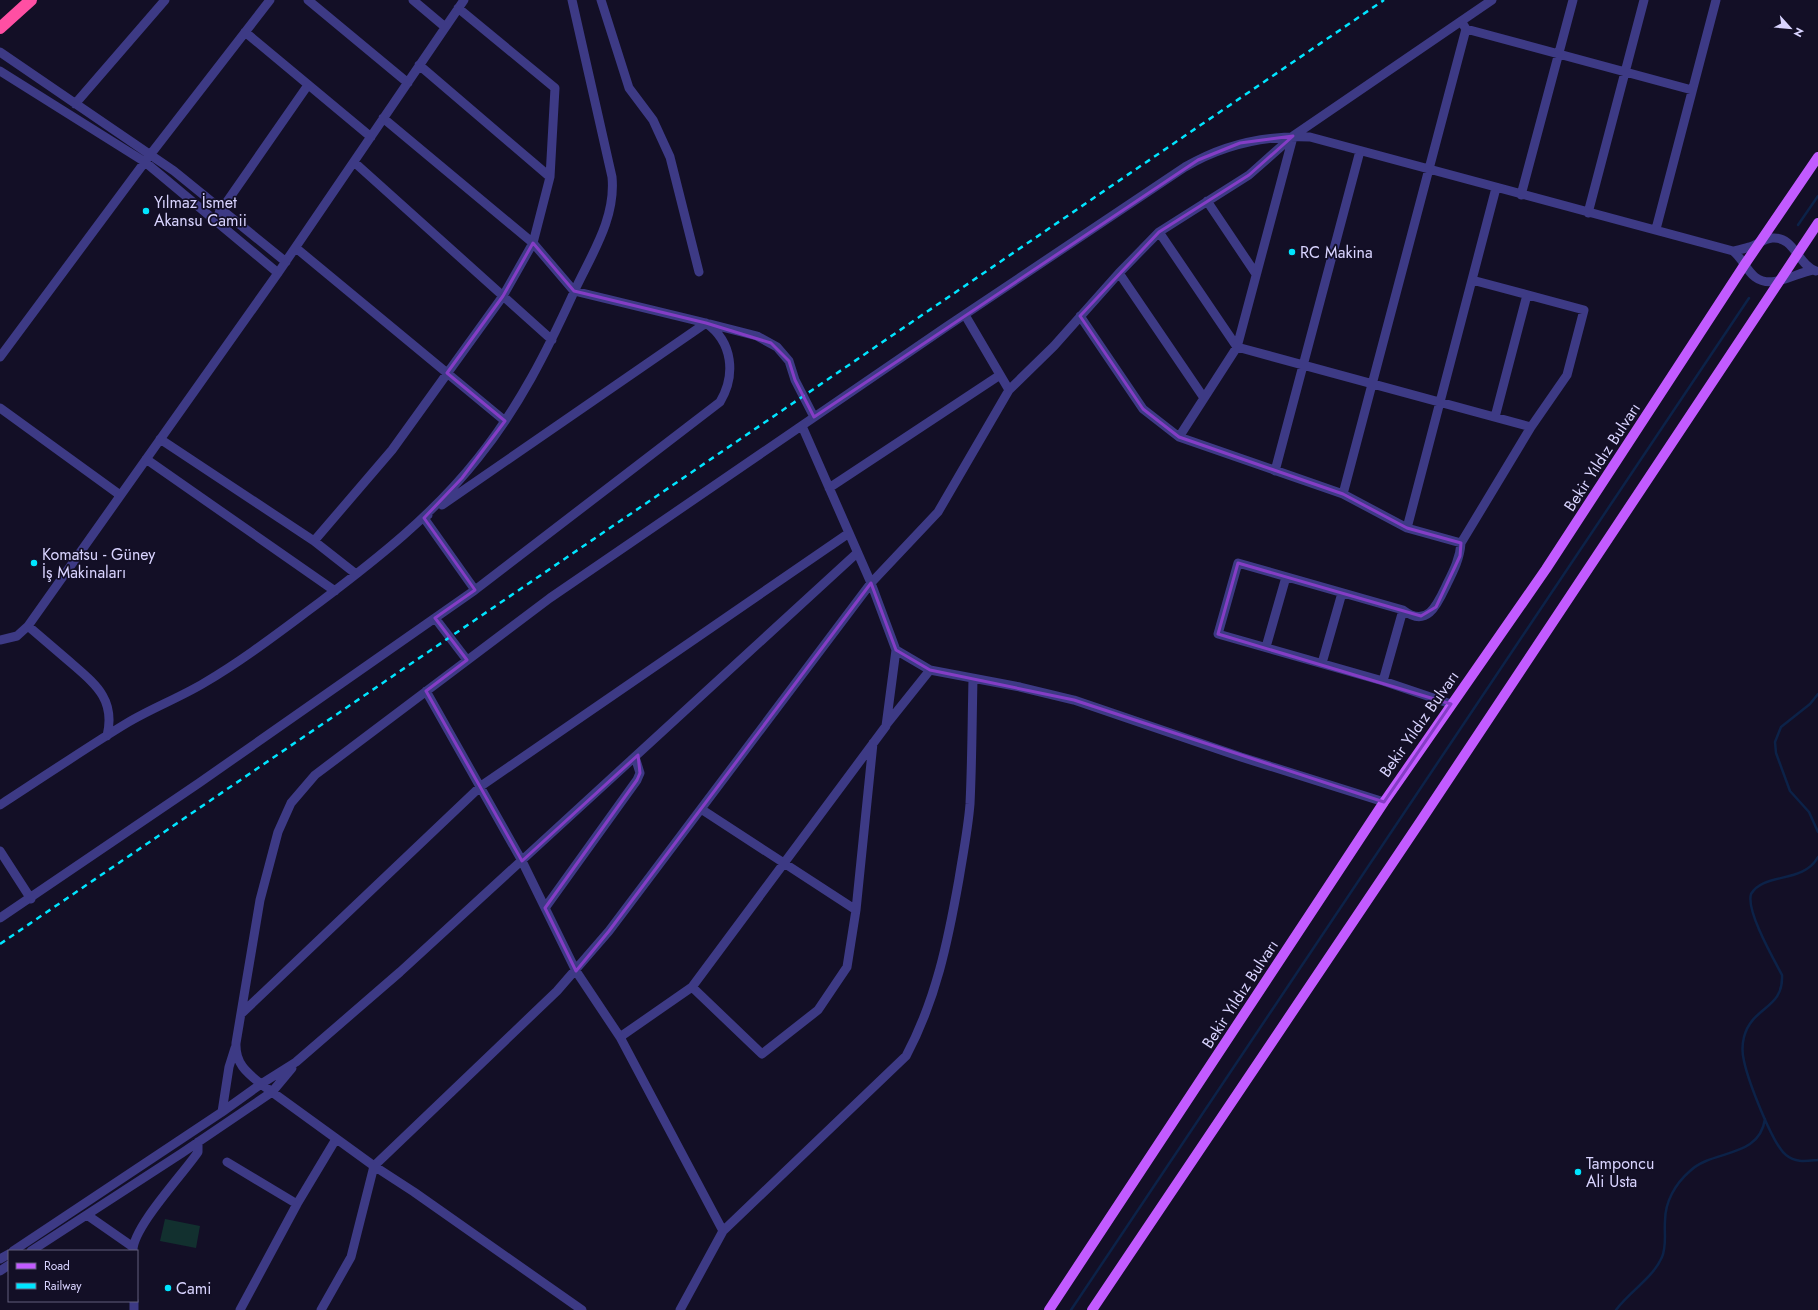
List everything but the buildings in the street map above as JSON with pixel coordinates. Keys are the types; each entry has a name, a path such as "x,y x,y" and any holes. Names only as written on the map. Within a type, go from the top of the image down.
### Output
{"highway":[{"path":"0,28 31,0"}],"main road":[{"name":"Bekir Yıldız Bulvarı","path":"1049,1310 1384,802 1546,569 1818,157"},
{"path":"1092,1310 1416,829 1818,223"}],"street":[{"path":"75,104 165,0"},
{"path":"308,0 408,83"},
{"path":"413,0 445,27"},
{"path":"0,640 17,636 28,626 296,248 464,0"},
{"path":"0,805 129,722 178,698 229,668 280,633 387,550 424,518 462,478 505,421 526,389 552,340 608,221 612,204 613,186 572,0"},
{"path":"601,0 629,88 653,120 670,157 699,272"},
{"path":"321,1310 351,1257 374,1166 557,992 609,931 871,583 938,512 1009,390 1054,346 1119,273 1159,232 1249,174 1293,136 1464,25 1492,0"},
{"path":"1521,194 1573,0"},
{"path":"1588,212 1644,0"},
{"path":"1656,229 1716,0"},
{"path":"0,357 150,155 268,1"},
{"path":"314,541 392,450 503,296 533,243 550,177 555,88 458,8"},
{"path":"1464,25 1558,54 1692,90"},
{"path":"1343,494 1429,169 1464,25"},
{"path":"245,32 371,137"},
{"path":"0,52 174,171 286,262"},
{"path":"419,65 550,177"},
{"path":"0,71 145,162 278,273"},
{"path":"213,219 222,210 308,85"},
{"path":"383,118 533,243 574,291 757,336 777,347 789,362 795,380 814,418"},
{"path":"1179,437 1237,347 1293,136"},
{"path":"222,1112 229,1067 236,1043 260,900 278,832 291,803 314,775 556,593 964,315 1198,160 1240,143 1270,137 1310,137 1496,188 1656,229 1733,251 1741,257 1755,277 1763,282 1771,283 1802,272 1816,270"},
{"path":"1275,471 1360,151"},
{"path":"354,162 552,340"},
{"path":"1407,528 1496,188"},
{"path":"1206,201 1256,274"},
{"path":"1159,232 1237,347 1531,427"},
{"path":"1733,251 1749,247 1772,238 1780,239 1798,253 1803,262 1816,270"},
{"path":"296,248 505,421"},
{"path":"1119,273 1204,398"},
{"path":"1451,704 1383,681 1218,634 1238,563 1403,610 1416,616 1426,615 1434,610 1460,556 1461,543 1531,427 1567,375 1584,310 1472,280"},
{"path":"1495,417 1527,295"},
{"path":"964,315 1009,390"},
{"path":"1080,316 1143,409 1179,437 1343,494 1407,528 1461,543"},
{"path":"424,518 706,323"},
{"path":"0,918 31,899 475,590 720,402 728,382 729,360 722,338 706,323"},
{"path":"829,488 1000,374"},
{"path":"0,408 120,495"},
{"path":"802,426 871,583 896,650 886,726"},
{"path":"160,439 314,541 356,574"},
{"path":"146,459 335,591"},
{"path":"424,518 475,590"},
{"path":"241,1014 481,786 849,533"},
{"path":"15,1250 296,1062 400,972 857,553"},
{"path":"1266,647 1286,577"},
{"path":"1322,663 1342,593"},
{"path":"1383,681 1403,610"},
{"path":"435,618 467,660"},
{"path":"28,626 100,690 106,702 109,716 107,736"},
{"path":"896,650 930,670 1020,687 1074,700 1384,802"},
{"path":"620,1037 692,987 873,743 930,670"},
{"path":"680,1310 723,1231 906,1056 919,1031 930,1003 942,963 964,851 970,805 973,679"},
{"path":"426,691 522,861 576,971 620,1037 723,1231"},
{"path":"692,987 762,1054 818,1010 847,967 856,910 873,743"},
{"path":"545,908 637,780 640,773 635,757"},
{"path":"701,808 783,864 856,910"},
{"path":"0,851 31,899"},
{"path":"236,1043 240,1065 247,1073 261,1084 374,1166 414,1192 582,1310"},
{"path":"33,1250 272,1092 296,1062"},
{"path":"240,1310 297,1204 336,1139"},
{"path":"87,1215 133,1249 150,1216 198,1152 198,1142"},
{"path":"227,1162 297,1204"}],"highlighted area":[{"path":"1293,136 1249,175 1159,232 1080,316 1143,409 1179,437 1343,494 1407,528 1461,543 1460,556 1436,607 1421,616 1238,563 1218,634 1451,704 1384,802 1074,700 930,670 896,650 871,583 609,931 576,971 545,908 637,780 640,773 638,755 522,861 426,691 467,660 435,618 475,590 424,518 462,478 505,421 447,373 503,296 533,243 574,291 706,323 771,343 789,361 795,380 814,417 1198,160 1240,143"}],"green space":[{"path":"165,1219 200,1226 196,1248 160,1241"}],"waterway":[{"path":"1798,225 1818,196"},
{"path":"1071,1310 1749,298"},
{"path":"1818,694 1810,704 1781,727 1775,742 1776,753 1790,791 1809,812 1818,832"},
{"path":"1818,857 1803,871 1765,883 1757,887 1751,894 1752,911 1756,923 1782,975 1778,995 1748,1027 1744,1037 1742,1049 1746,1070 1755,1096 1780,1149 1790,1158 1801,1161 1818,1160"},
{"path":"1616,1310 1621,1303 1653,1272 1664,1253 1665,1214 1669,1200 1675,1188 1690,1171 1700,1164 1734,1152 1754,1141 1761,1132 1765,1119"}],"railway":[{"path":"0,944 1384,0"}],"place":[{"name":"Yılmaz İsmet Akansu Camii","path":"146,211"},
{"name":"RC Makina","path":"1292,252"},
{"name":"Komatsu - Güney İş Makinaları","path":"34,563"},
{"name":"Tamponcu Ali Usta","path":"1578,1172"},
{"name":"Cami","path":"168,1288"}]}
